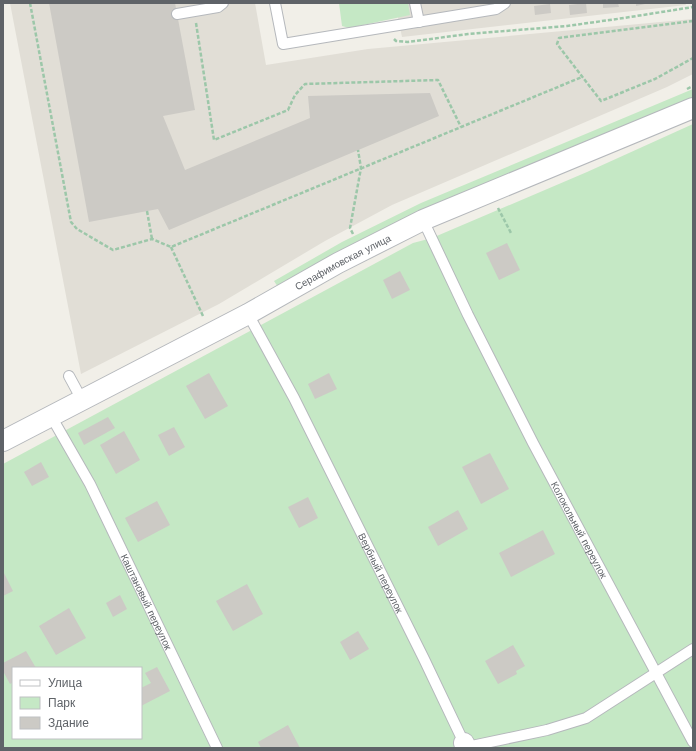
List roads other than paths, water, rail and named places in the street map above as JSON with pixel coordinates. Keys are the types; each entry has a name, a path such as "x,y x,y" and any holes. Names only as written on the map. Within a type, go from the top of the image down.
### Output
{"street":[{"name":"Серафимовская улица","path":"3,441 248,314 338,263 423,220 693,108"}],"lane":[{"path":"177,14 218,7 223,3"},
{"path":"275,3 283,44 400,26 496,9 505,3"},
{"path":"415,3 419,22"},
{"name":"Колокольный переулок","path":"423,220 468,316 533,443 693,742"},
{"name":"Вербный переулок","path":"248,314 294,398 424,659 465,746"},
{"path":"70,376 82,400"},
{"name":"Каштановый переулок","path":"51,416 90,484 217,748"},
{"path":"465,746 547,730 586,718 622,696 693,648"}]}
